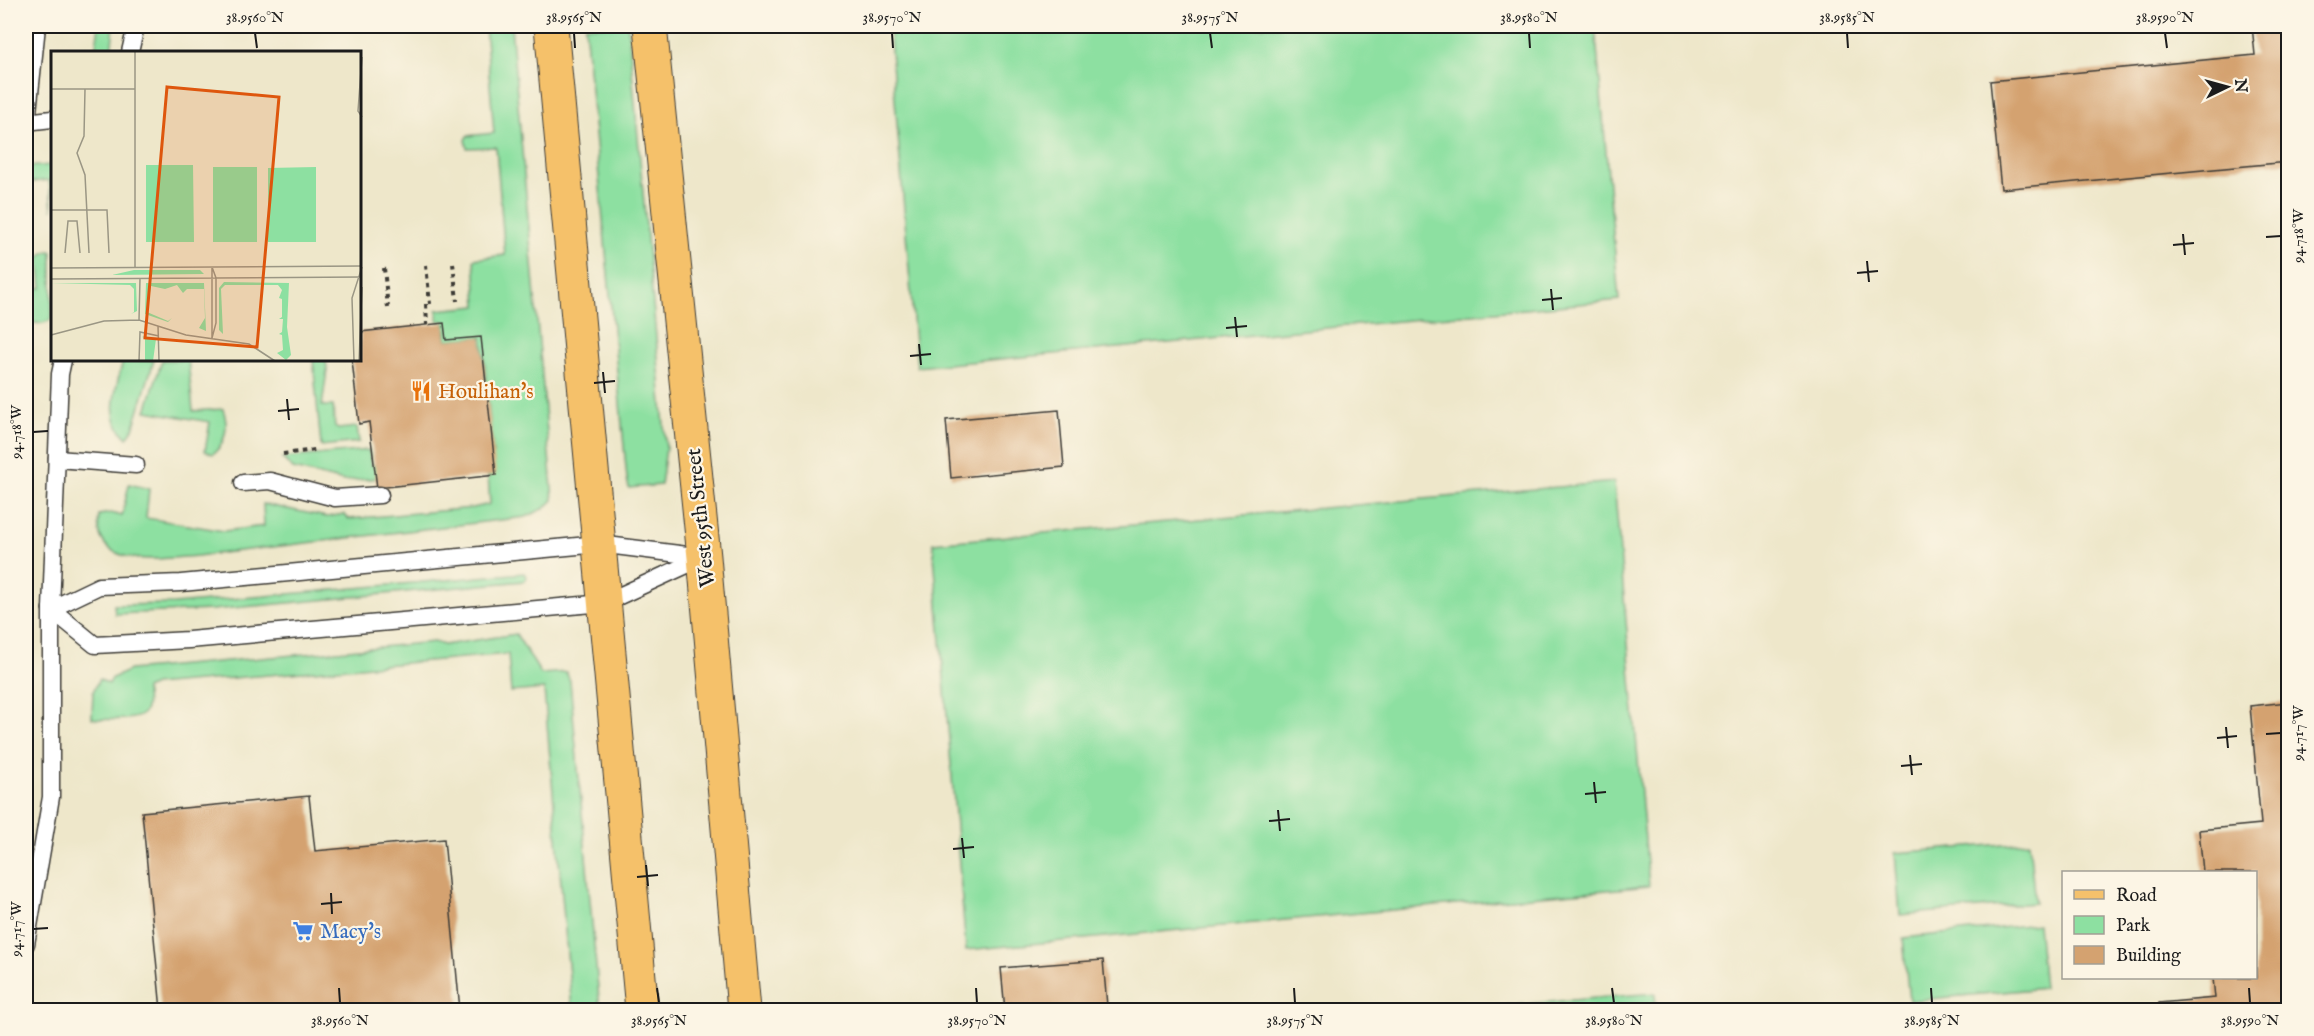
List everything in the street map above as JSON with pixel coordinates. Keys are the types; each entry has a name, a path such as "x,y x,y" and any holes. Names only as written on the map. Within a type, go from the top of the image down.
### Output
{"main road":[{"path":"551,26 642,1011"},
{"name":"West 95th Street","path":"650,26 704,557 744,1011"}],"lane":[{"path":"37,26 26,122 51,119"},
{"path":"130,51 136,26"},
{"path":"26,944 51,796 51,609 60,374 63,362"},
{"path":"57,459 136,465"},
{"path":"243,483 270,481 336,498 380,495"},
{"path":"51,609 99,586 181,583 599,544 704,557"},
{"path":"51,609 95,645 189,640 604,603 704,557"}],"path":[{"path":"453,263 457,301"},
{"path":"426,265 427,325"},
{"path":"384,268 388,308"},
{"path":"279,454 315,450"}],"green space":[{"path":"99,26 114,26 111,51 95,51"},
{"path":"485,26 511,26 553,500 545,508 526,517 197,556 133,558 118,554 106,546 100,533 99,515 111,513 122,516 129,484 149,489 146,518 224,531 264,526 263,504 327,517 344,514 349,519 473,508 490,504 488,475 493,453 482,337 446,340 445,321 438,321 437,310 477,306 474,259 505,255 496,147 467,148 465,140 467,136 494,133"},
{"path":"585,26 628,26 666,448 661,485 629,488 627,479"},
{"path":"889,26 1595,26 1619,300 917,367"},
{"path":"51,165 51,200 49,180 26,183 26,167"},
{"path":"45,252 51,252 51,319 43,323 34,323 29,317 27,288 42,288 39,258"},
{"path":"122,362 153,362 133,429 127,438 115,420 115,391"},
{"path":"161,362 188,362 193,411 223,409 226,422 221,445 213,454 205,451 210,422 146,411"},
{"path":"313,362 326,362 322,406 333,406 335,427 338,429 357,427 359,442 321,446"},
{"path":"369,450 371,465 379,465 380,478 344,481 293,469 282,458"},
{"path":"1614,482 1649,886 966,950 933,543"},
{"path":"524,573 527,577 524,581 212,610 115,614 114,605 174,604"},
{"path":"516,634 541,674 566,672 570,681 600,1010 572,1010 544,689 511,692 508,654 154,685 146,689 146,708 139,716 117,719 92,718 93,692 99,679 109,684 112,678 130,670 434,642 444,645"},
{"path":"2029,842 2035,903 1900,915 1895,853"},
{"path":"2038,924 2044,988 1909,1001 1903,938"},
{"path":"1655,993 1656,1010 1454,1010"}],"building":[{"path":"2252,26 2288,26 2288,162 2001,189 1990,81 2255,55"},
{"name":"Houlihan's","path":"444,323 446,340 481,337 496,475 377,488 369,422 359,424 352,362 362,362 362,332"},
{"path":"1059,410 1064,467 951,478 946,420"},
{"path":"2288,702 2288,1010 2159,1010 2159,1003 2215,998 2213,979 2257,979 2257,871 2203,871 2199,830 2261,824 2250,706"},
{"name":"Macy's","path":"309,796 315,851 444,839 460,1010 161,1010 142,812"},
{"path":"1103,960 1107,1006 1063,1010 1005,1010 1001,968"}],"place":[{"name":"Houlihan's","path":"421,391"},
{"name":"Macy's","path":"303,931"}]}
